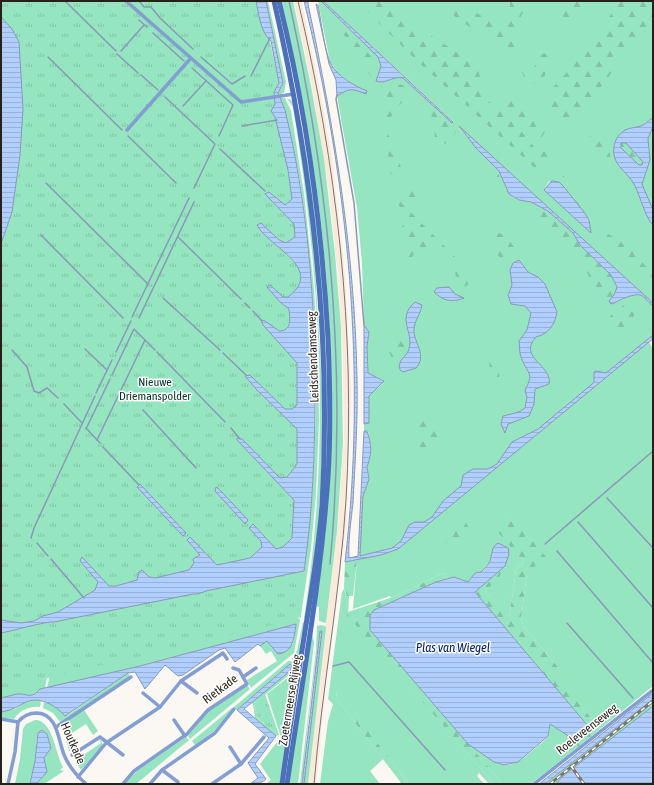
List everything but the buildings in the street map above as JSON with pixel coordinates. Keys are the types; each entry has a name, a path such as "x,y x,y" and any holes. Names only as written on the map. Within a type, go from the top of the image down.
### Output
{"main road":[{"name":"Leidschendamseweg","path":"274,1 297,94"},
{"name":"Leidschendamseweg","path":"280,1 320,235 326,295 329,376 328,475 321,559 310,620"},
{"name":"Zoetermeerse Rijweg","path":"282,784 310,620"},
{"name":"Zoetermeerse Rijweg","path":"287,784 310,620"}],"street":[{"path":"126,1 241,102 297,94"},
{"path":"127,130 191,58"},
{"path":"78,777 106,743 160,707 182,681 223,653 227,659"},
{"name":"Rietkade","path":"123,784 134,771 186,736 208,710 247,684 239,670 233,668"},
{"name":"Rietkade","path":"243,677 256,668"},
{"path":"56,727 131,677"},
{"path":"182,681 197,693"},
{"name":"Roeleveenseweg","path":"534,784 653,690"},
{"path":"143,693 160,707"},
{"path":"150,784 162,770 215,733 234,709"},
{"name":"Houtkade","path":"18,722 28,715 40,714 50,719 56,727 65,757 78,777 86,784"},
{"path":"1,719 18,722 15,752 8,784"},
{"path":"174,720 186,736"},
{"path":"72,755 100,737 122,755"},
{"path":"212,784 241,764 264,737"},
{"path":"230,747 241,764"},
{"path":"162,770 178,782"}],"shaded area":[{"path":"294,1 301,1 331,152 345,276 351,391 346,527 326,683 316,784 308,784 338,525 344,440 343,355 338,276 329,192 312,87"}],"green space":[{"name":"Nieuwe Driemanspolder","path":"1,1 261,1 289,128 302,235 302,566 293,620 1,689"},
{"path":"266,1 268,1 286,82 284,93 278,94 283,83"},
{"path":"281,1 293,1 311,86 324,159 335,254 341,327 343,443 337,531 326,623 319,621 319,607 315,606 322,538 331,391 326,273 322,227 309,136 301,91"},
{"path":"318,1 321,1 378,57 381,66 377,76 387,81 399,77 403,78 452,123 453,121 323,1 653,1 653,303 458,127 499,171 509,194 518,200 531,202 548,211 573,233 580,245 611,275 614,295 609,301 613,304 627,297 641,295 653,306 653,335 646,345 649,342 653,349 653,686 600,729 554,673 559,668 524,627 521,619 527,573 524,562 516,569 509,620 485,591 501,573 500,570 505,566 489,562 481,572 475,573 468,582 454,577 447,579 444,573 391,598 390,596 353,609 357,560 360,555 363,496 369,479 367,467 371,453 368,431 364,431 364,424 369,422 369,396 383,383 383,380 368,373 367,347 369,332 364,325 362,263 357,208 337,96 345,91 351,90 366,94 338,73 330,62","holes":["549,181 584,212 589,220 590,232 544,190","510,514 524,562 518,555 503,525"]},
{"path":"357,1 378,1 473,63 479,71 480,80 501,107 480,100 473,101 468,107 418,62"},
{"path":"510,1 530,1 521,16 517,32 502,23 510,15"},
{"path":"566,1 586,1 568,27 561,20"},
{"path":"619,1 653,1 653,17 575,122 563,123 554,120 545,111 548,93 595,41"},
{"path":"448,8 456,8 473,12 491,19 515,32 515,48 531,84 529,87 515,58 498,50 488,33 474,30 450,13 447,10"},
{"path":"344,30 376,61 376,69 371,77 362,56 343,34"},
{"path":"555,52 549,59 544,78 534,84 531,73 541,54"},
{"path":"389,81 410,88 410,91 408,97 397,107 391,117 387,117 384,113 378,89"},
{"path":"497,97 521,103 524,101 546,131 537,143"},
{"path":"280,98 285,98 291,111 304,194 314,289 318,362 319,419 316,493 311,548 301,618 298,617 300,620 294,653 251,688 247,680 277,661 271,651 266,654 260,646 267,641 278,654 293,644 296,624 140,666 47,688 51,670 49,622 304,571 313,477 316,380 314,331 307,234 301,188 298,168 284,108"},
{"path":"287,98 294,102 312,219 324,419 318,529 306,619 304,618 318,490 320,426 319,362 316,298 303,171 293,107"},
{"path":"297,101 313,190 323,283 328,404 326,493 311,620 309,620 318,556 326,378 303,138"},
{"path":"425,103 431,104 457,131 446,144 435,137 433,119"},
{"path":"478,104 506,113 535,148 557,147 537,170 470,109"},
{"path":"386,130 399,157 403,181 398,181 390,173"},
{"path":"590,136 608,147 612,163 604,160 590,149 586,142"},
{"path":"621,143 626,143 644,163 639,165 621,148"},
{"path":"487,168 492,168 499,175 503,186 500,189 494,188"},
{"path":"557,173 563,175 579,195 589,204 591,209 583,211 559,182 556,181 549,184 544,190"},
{"path":"409,184 419,192 420,197 417,208 409,206 404,192 404,186"},
{"path":"395,196 462,264 428,247 416,251 407,265 409,246 402,227 409,216 392,199"},
{"path":"543,208 573,233 580,245 611,275 617,287 614,295 609,301 590,279 582,260 574,251 538,222 536,216"},
{"path":"495,231 509,240 518,255 509,262 505,261 496,254 490,239"},
{"path":"607,233 631,249 653,275 653,288 600,241"},
{"path":"458,265 465,271 468,278 468,285 463,287 455,274"},
{"path":"625,304 632,304 636,312 623,334 608,318"},
{"path":"400,340 406,343 405,347 395,360 400,373 392,369 391,356 385,341 392,343"},
{"path":"495,356 499,371 500,391 495,391 490,372 489,358"},
{"path":"425,419 443,434 441,440 422,453 414,449 417,439 414,429 419,422"},
{"path":"510,514 546,557 527,573 521,619 524,627 559,668 555,673 600,729 578,747 575,743 572,744 572,737 578,735 588,726 475,592 500,570 501,573 499,578 485,591 509,619 516,569 524,562 497,531"},
{"path":"463,519 470,529 448,546 441,535"},
{"path":"357,560 353,596 347,596 344,589 345,562"},
{"path":"444,573 447,579 436,582 374,610 370,630 503,784 494,784 347,615 348,612 393,597"},
{"path":"344,589 346,595 349,596 348,615 494,784 489,784 479,773 477,776 484,784 409,784 337,691 336,698 383,759 370,771 380,784 320,784 328,721 333,704 328,699 342,592"},
{"path":"303,621 305,626 303,627 300,644 301,646 280,784 266,784 271,780 260,764 281,737 267,694 296,671 297,666 292,659 297,651"},
{"path":"317,626 325,626 326,628 308,784 304,784 320,630 302,784 300,784 316,651"},
{"path":"1,633 48,670 45,688 28,697 17,694 1,698"},
{"path":"312,633 314,642 298,784 288,784"},
{"path":"288,661 291,661 296,667 295,670 254,704 258,719 279,735 276,736 255,718 253,704 251,703 290,671 290,664 237,710 234,707"},
{"path":"128,673 130,676 61,723 53,713 43,708 44,702 50,703 68,715"},
{"path":"247,685 250,689 190,739 188,736 210,710"},
{"path":"337,690 409,784 402,784 336,698"},
{"path":"265,694 279,735 258,719 254,704"},
{"path":"653,699 653,707 562,777 556,784 545,784"},
{"path":"32,700 41,701 40,707 26,709 19,713 14,719 1,718 1,712 15,709"},
{"path":"232,708 233,709 214,731 195,745 192,741"},
{"path":"84,710 98,731 93,735 86,724 69,735 76,747 69,751 62,725"},
{"path":"35,720 41,721 50,731 63,767 60,770 64,771 44,784 36,784 47,772 44,758 51,748 47,734 42,730 37,736 35,761 30,784 15,784 20,759 23,729 26,724"},
{"path":"550,724 572,737 572,744 575,743 578,747 531,784 503,784 468,744 499,764 513,764 522,759 545,740 549,734"},
{"path":"186,737 189,740 136,784 125,784 137,771"},
{"path":"99,740 103,745 81,770 75,761 101,743"}],"water":[{"path":"256,1 266,1 283,83 278,93 285,110 293,144 304,213 311,283 315,354 315,435 313,480 304,571 206,591 198,594 44,623 1,633 1,620 21,623 34,621 43,616 58,612 95,590 98,582 80,561 82,557 109,586 116,586 137,580 139,572 142,570 149,577 155,578 189,570 194,563 193,559 200,555 187,540 190,537 217,565 250,558 262,547 261,541 249,528 253,524 276,549 283,547 292,538 294,500 237,440 237,438 242,439 280,478 287,477 297,463 297,429 256,389 245,376 250,375 285,409 292,409 297,405 297,363 263,325 261,320 265,321 279,331 288,327 290,317 289,309 280,302 267,287 270,285 283,297 288,297 298,286 301,277 298,267 291,258 263,233 257,225 261,223 279,240 286,243 295,237 294,224 265,194 269,192 285,205 292,199 288,170 275,117 271,111 275,104 274,92 279,83 271,41 264,33 262,28"},
{"path":"304,1 308,1 342,190 352,285 357,379 357,410 349,558 358,556 364,431 367,431 371,449 367,467 369,479 363,496 360,556 392,548 401,541 409,525 415,522 424,522 432,517 443,501 461,486 463,475 473,469 488,469 497,464 512,442 538,429 591,385 594,382 594,372 606,373 653,335 653,339 398,549 381,555 345,562 351,492 354,421 354,350 350,280 343,209 332,139 320,70"},
{"path":"321,1 323,1 453,122 452,123 403,78 400,77 383,82 376,81 381,66 378,57"},
{"path":"316,4 318,5 325,44"},
{"path":"1,17 12,29 19,42 23,109 20,155 12,212 1,244"},
{"path":"325,47 332,66 335,70 357,87 367,91 366,94 351,90 345,91 337,96 336,80 329,64"},
{"path":"653,118 653,126 648,139 650,160 642,184 653,210 653,225 650,222 635,186 617,163 614,147 617,138 625,130 641,126","holes":["621,143 626,143 643,162 642,165 639,165 621,148"]},
{"path":"459,126 653,303 653,306 641,295 627,297 613,304 610,303 609,301 614,295 617,287 611,275 580,245 573,233 548,211 531,202 519,200 509,194 499,171 476,148"},
{"path":"552,181 559,182 584,212 589,220 591,233 544,190"},
{"path":"519,260 528,272 538,277 545,284 557,312 553,325 544,334 536,337 531,344 533,356 549,377 549,384 535,389 534,404 529,416 508,424 505,433 501,424 503,416 519,412 525,408 527,397 525,390 530,376 520,355 519,341 527,330 531,313 525,306 511,304 508,295 512,285 510,270 513,263"},
{"path":"449,287 455,294 464,298 451,301 444,299 434,292 437,288"},
{"path":"415,302 422,305 414,328 420,350 420,359 416,368 403,372 400,370 399,366 408,352 410,343 406,320 407,314 409,308"},
{"path":"364,325 369,332 367,347 368,373 384,381 369,396 369,423 364,424"},
{"path":"140,484 186,533 183,536 137,487"},
{"path":"216,487 248,520 245,524 215,491"},
{"name":"Plas van Wiegel","path":"498,543 508,548 509,554 505,566 475,592 588,726 577,735 570,737 550,724 548,736 518,762 504,765 494,762 468,744 370,630 370,615 374,610 436,582 454,577 468,582 475,573 481,572 487,565 490,561 493,549"},
{"path":"296,624 292,643 283,653 278,654 267,641 260,646 258,644 235,662 225,648 219,650 183,675 178,676 165,665 145,689 135,672 128,673 65,716 52,705 35,700 1,712 1,698 17,694 31,695 40,689 140,666"},
{"path":"320,631 322,631 304,784 302,784"},
{"path":"290,664 292,667 290,671 244,709 276,736 255,764 266,779 259,784 250,784 258,778 248,763 269,738 237,710"},
{"path":"653,693 653,699 545,784 539,784"},
{"path":"653,706 653,784 556,784 562,777"},
{"path":"42,730 47,734 51,748 44,758 47,772 36,784 30,784 35,761 38,733"}],"waterway":[{"path":"65,1 116,51"},
{"path":"139,1 144,7 151,7 160,18 193,49"},
{"path":"289,1 315,140 325,211 332,281 336,352 337,422 335,493 330,564"},
{"path":"139,20 147,27"},
{"path":"121,51 144,25"},
{"path":"153,33 184,61"},
{"path":"251,76 270,38"},
{"path":"117,54 138,73"},
{"path":"48,57 122,130"},
{"path":"201,57 232,84 245,76"},
{"path":"192,68 233,105 219,136"},
{"path":"141,75 158,90"},
{"path":"183,106 206,81"},
{"path":"337,95 336,99 354,203 364,325"},
{"path":"165,97 215,144 194,188"},
{"path":"242,126 277,120"},
{"path":"128,136 176,183"},
{"path":"220,149 265,191"},
{"path":"46,183 148,284"},
{"path":"132,317 189,198"},
{"path":"139,318 194,202"},
{"path":"41,235 123,318"},
{"path":"178,237 241,299"},
{"path":"163,298 220,350"},
{"path":"245,303 250,308"},
{"path":"253,311 262,321"},
{"path":"116,352 131,321"},
{"path":"112,375 134,329 155,350"},
{"path":"97,440 145,340"},
{"path":"85,349 107,370"},
{"path":"12,350 27,367 34,391 39,393 47,388 58,398"},
{"path":"157,352 225,422"},
{"path":"223,353 246,375"},
{"path":"96,393 112,360"},
{"path":"86,429 110,379"},
{"path":"31,538 34,528 95,396"},
{"path":"64,404 82,423"},
{"path":"143,410 196,468"},
{"path":"86,428 100,443"},
{"path":"231,428 240,439"},
{"path":"103,447 139,485"},
{"path":"545,544 653,451"},
{"path":"607,498 653,548"},
{"path":"578,522 653,608"},
{"path":"37,543 48,556"},
{"path":"557,551 653,663"},
{"path":"51,559 84,598"},
{"path":"567,623 633,698"},
{"path":"333,666 349,662 445,770"}],"tram line":[{"path":"298,1 312,63 333,187 340,249 348,374 346,500 340,571 317,748 314,784"}],"railway":[{"path":"550,784 653,701"},
{"path":"571,766 584,784"}]}
